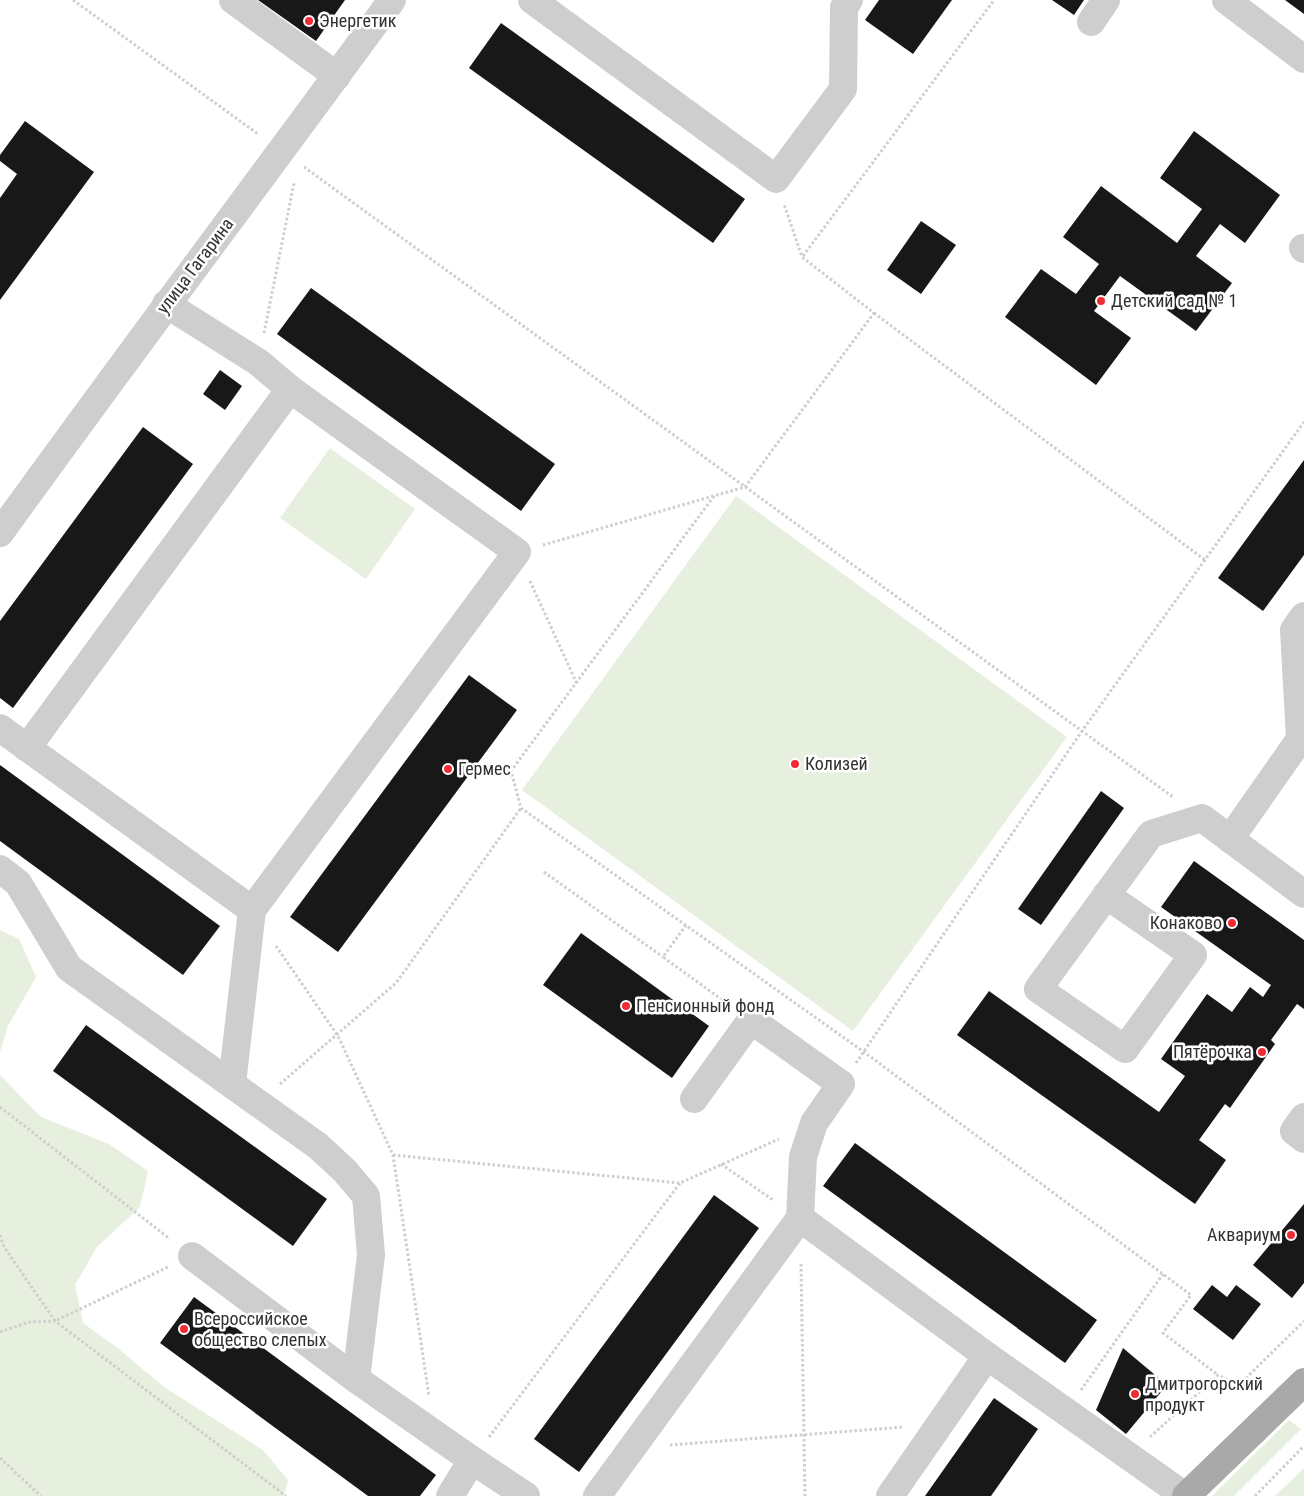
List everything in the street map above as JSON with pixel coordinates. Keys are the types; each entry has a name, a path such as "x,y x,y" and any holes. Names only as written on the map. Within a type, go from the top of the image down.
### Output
{"main road":[{"path":"1185,1496 1304,1382"}],"street":[{"path":"233,0 337,76"},
{"name":"улица Гагарина","path":"0,533 166,304 290,157 337,76 392,0"},
{"path":"538,2 776,180 843,90 844,7 848,0"},
{"path":"1091,22 1106,0"},
{"path":"1226,0 1304,59"},
{"path":"166,304 258,362 290,389 516,552 252,910 232,1084"},
{"path":"27,748 290,389"},
{"path":"1230,838 1300,739 1294,630 1304,616"},
{"path":"0,728 252,910"},
{"path":"1106,895 1193,954 1125,1049 1038,989 1106,895 1151,834 1202,818 1304,894"},
{"path":"0,869 18,883 69,968 318,1146 345,1171 366,1196 370,1255 356,1379"},
{"path":"597,1496 800,1218 803,1157 814,1124 841,1084 751,1020 694,1099"},
{"path":"1304,1117 1294,1131 1304,1138"},
{"path":"800,1218 987,1356 1185,1496"},
{"path":"192,1256 356,1379 526,1496"},
{"path":"890,1496 987,1356"},
{"path":"450,1496 472,1460"}],"path":[{"path":"73,0 1202,818"},
{"path":"802,257 994,0"},
{"path":"258,362 290,157"},
{"path":"776,180 802,257 1205,560"},
{"path":"577,684 516,552 746,487 874,313"},
{"path":"841,1084 1082,731 1304,422"},
{"path":"714,496 512,771 521,808 864,1052 1191,1295 1163,1333 1218,1375 1239,1385 1304,1321"},
{"path":"258,1103 338,1036 396,983 521,808"},
{"path":"544,872 751,1020"},
{"path":"663,957 686,925"},
{"path":"0,1107 192,1256 55,1321 28,1322 0,1332"},
{"path":"472,1460 680,1183 814,1124"},
{"path":"393,1155 680,1183"},
{"path":"721,1164 800,1218 805,1496"},
{"path":"0,1235 4,1247 55,1321 286,1496"},
{"path":"1066,1412 1163,1274"},
{"path":"1129,1457 1218,1375"},
{"path":"632,1447 940,1424"},
{"path":"1255,1496 1304,1446"},
{"path":"0,1458 41,1496"}],"green space":[{"path":"330,448 415,509 366,579 280,518"},
{"name":"Колизей","path":"736,496 1067,737 853,1031 522,790"},
{"path":"0,930 19,939 36,977 8,1026 0,1052"},
{"path":"0,1075 41,1117 109,1144 148,1171 140,1207 97,1247 75,1285 83,1323 115,1346 164,1387 263,1450 288,1480 284,1496 0,1496"},
{"path":"1289,1420 1301,1429 1234,1496 1212,1496"},
{"path":"1304,1468 1304,1496 1275,1496"}],"building":[{"name":"Энергетик","path":"258,0 345,0 316,41"},
{"path":"879,0 952,0 913,54 865,20"},
{"path":"1052,0 1084,0 1074,15"},
{"path":"1285,0 1304,0 1304,14"},
{"path":"501,23 745,199 713,243 469,68"},
{"path":"25,121 94,172 0,300 0,198 17,174 0,161 0,155"},
{"path":"1194,131 1280,195 1245,243 1220,224 1196,256 1232,283 1196,331 1120,276 1094,311 1131,338 1096,385 1005,317 1041,269 1076,294 1099,264 1063,237 1101,186 1177,243 1202,209 1160,178"},
{"path":"921,221 956,245 921,294 887,270"},
{"path":"311,288 555,464 521,511 277,334"},
{"path":"220,370 242,386 225,410 203,394"},
{"path":"143,427 193,464 13,708 0,698 0,621"},
{"path":"1304,460 1304,555 1263,611 1218,578"},
{"path":"469,675 517,710 338,952 290,917"},
{"path":"0,765 220,926 183,975 0,841"},
{"path":"1101,791 1124,808 1041,925 1018,909"},
{"path":"1194,861 1304,940 1304,1009 1297,1004 1271,1040 1275,1044 1230,1108 1225,1104 1199,1140 1226,1160 1195,1204 957,1035 989,991 1159,1112 1185,1076 1161,1059 1207,994 1232,1012 1250,987 1263,997 1271,985 1161,907"},
{"name":"Пенсионный фонд","path":"581,933 709,1026 672,1078 543,985"},
{"path":"86,1025 327,1199 293,1246 53,1071"},
{"path":"855,1143 1097,1320 1065,1363 823,1186"},
{"path":"714,1195 759,1228 579,1472 534,1439"},
{"name":"Аквариум","path":"1304,1204 1304,1283 1292,1298 1253,1265"},
{"path":"1212,1285 1227,1297 1236,1285 1261,1304 1233,1340 1193,1309"},
{"path":"194,1297 436,1475 420,1496 368,1496 160,1343"},
{"path":"1123,1348 1167,1385 1126,1434 1096,1410"},
{"path":"994,1398 1038,1429 991,1496 925,1496"}],"place":[{"name":"Энергетик","path":"309,21"},
{"name":"Детский сад № 1","path":"1101,301"},
{"name":"Колизей","path":"795,764"},
{"name":"Гермес","path":"448,769"},
{"name":"Конаково","path":"1232,923"},
{"name":"Пенсионный фонд","path":"626,1006"},
{"name":"Пятёрочка","path":"1262,1052"},
{"name":"Аквариум","path":"1291,1235"},
{"name":"Всероссийское общество слепых","path":"184,1329"},
{"name":"Дмитрогорский продукт","path":"1135,1394"}]}
